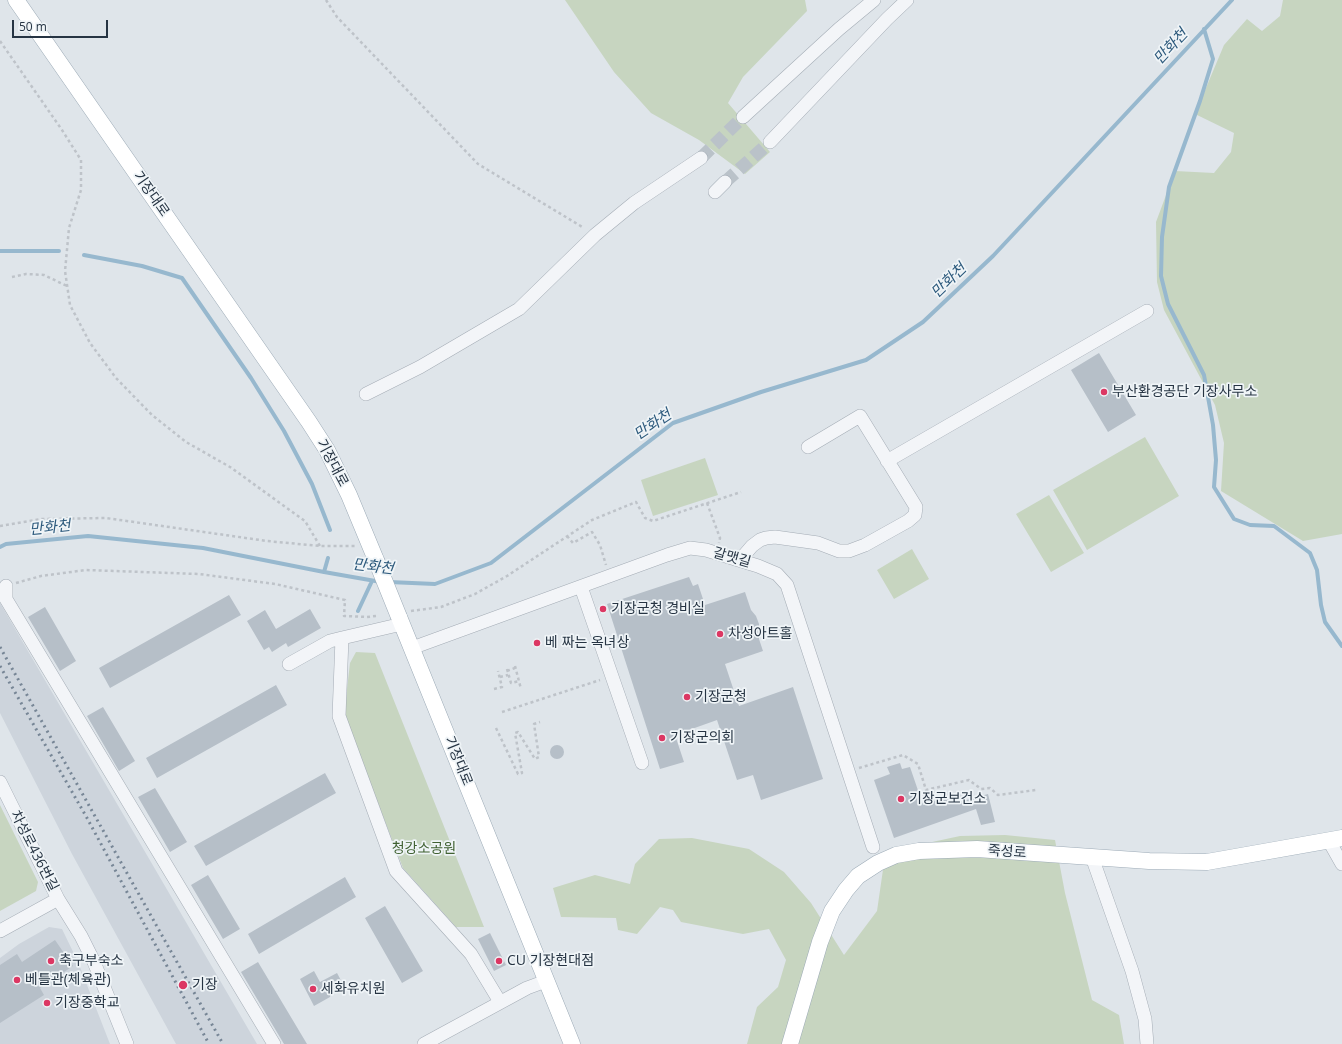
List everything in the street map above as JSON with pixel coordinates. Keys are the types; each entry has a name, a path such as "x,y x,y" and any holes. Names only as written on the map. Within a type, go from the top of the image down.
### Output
{"main road":[{"name":"기장대로","path":"16,0 310,422 333,463 349,495 401,620 572,1044"},
{"name":"죽성로","path":"790,1044 820,942 832,911 846,890 858,876 878,863 896,855 919,851 970,850 1149,861 1187,857 1207,862 1335,839"}],"street":[{"path":"770,142 887,19 908,0"},
{"path":"743,117 871,1 887,19"},
{"path":"366,394 420,367 519,309 595,235 634,203 700,158"},
{"path":"716,192 725,182"},
{"path":"887,461 1147,311"},
{"path":"740,560 752,546 760,540 771,538 791,538 818,543 840,551 849,550 865,545 911,519 916,512 916,507 860,416 808,447"},
{"name":"갈맷길","path":"412,648 690,548 716,553 740,560 777,574 787,585 873,847"},
{"path":"6,586 6,599 274,1044"},
{"path":"581,587 642,763"},
{"path":"289,664 330,641 401,620"},
{"path":"342,638 339,716 396,870 471,954 500,1002"},
{"name":"차성로436번길","path":"0,782 58,899 84,942 94,962 127,1044"},
{"path":"1335,839 1342,864"},
{"path":"1092,857 1132,971 1145,1019 1147,1044"},
{"path":"0,931 58,899"},
{"path":"424,1044 527,988 546,981"}],"path":[{"path":"326,0 338,16 478,164 595,235"},
{"path":"0,41 81,160 81,190 69,228 65,271 70,305 90,343 116,378 152,415 186,442 230,468 305,521 320,546"},
{"path":"12,277 26,274 44,275 67,286"},
{"path":"723,498 741,492"},
{"path":"707,504 720,538 716,553"},
{"path":"0,526 42,520 106,518 267,541 373,553"},
{"path":"566,536 573,543 592,532 600,545 610,576"},
{"path":"519,681 511,683 507,670 515,667 519,681 521,689"},
{"path":"494,689 502,687 498,671"},
{"path":"500,677 508,675"},
{"path":"502,712 612,676"},
{"path":"496,728 518,774 522,773 515,733 518,732 535,759 539,757 534,724 540,722"},
{"path":"848,772 903,755 918,764 926,790 969,780 981,788 990,788 998,795 1036,790"}],"shaded area":[{"path":"0,603 257,1044 176,1044 72,854 0,713"},
{"name":"기장중학교","path":"49,927 62,929 78,962 110,1044 0,1044 0,958 19,944"}],"green space":[{"path":"565,0 805,0 807,11 743,77 728,103 770,152 745,174 699,140 651,113 614,72"},
{"path":"1283,0 1342,0 1342,534 1303,541 1221,491 1224,443 1215,405 1164,310 1157,282 1156,222 1175,171 1214,173 1231,152 1234,133 1195,114 1224,45 1247,19 1262,31 1280,16"},
{"path":"1145,437 1179,496 1087,550 1053,490"},
{"path":"705,458 718,495 653,516 641,480"},
{"path":"1049,495 1084,553 1051,572 1016,514"},
{"path":"912,549 929,579 894,599 877,570"},
{"name":"청강소공원","path":"356,652 375,653 484,927 456,927 403,868 344,715 350,663"},
{"path":"0,805 38,882 36,891 0,911"},
{"path":"1005,835 1055,840 1065,893 1092,1000 1119,1015 1124,1044 747,1044 757,1007 778,987 786,960 769,929 743,934 681,922 673,910 660,907 637,934 618,930 616,918 561,917 553,888 595,875 630,884 635,864 659,839 692,838 749,849 784,872 811,903 844,955 877,911 885,856 918,845 960,836"}],"building":[{"name":"부산환경공단 기장사무소","path":"1099,353 1136,415 1108,432 1071,370"},
{"name":"기장군청","path":"689,577 693,586 698,584 705,605 745,592 751,610 756,616 759,624 759,639 763,651 725,664 739,706 793,687 823,779 761,800 753,775 737,780 717,720 675,735 684,762 660,769 607,604"},
{"path":"229,595 241,615 110,688 99,668"},
{"path":"45,607 76,661 60,671 28,617"},
{"path":"310,609 321,628 288,647 286,643 272,652 269,647 264,650 247,621 265,610 276,629"},
{"path":"276,685 287,705 157,778 146,758"},
{"path":"103,707 135,761 119,771 87,716"},
{"path":"554,745 560,745 564,749 564,755 560,759 554,759 550,755 550,749"},
{"name":"기장군보건소","path":"900,763 902,769 910,767 923,805 960,792 963,801 988,794 995,822 981,825 976,809 894,838 874,780 890,774 887,767"},
{"path":"325,773 336,793 206,866 194,846"},
{"path":"155,788 187,842 170,852 138,797"},
{"path":"208,875 240,929 223,939 191,885"},
{"path":"345,877 356,897 259,954 248,934"},
{"path":"385,906 423,971 402,983 365,918"},
{"path":"490,933 506,965 494,971 478,939"},
{"path":"55,940 73,966 40,988 44,995 0,1023 0,965 17,954 22,962"},
{"path":"258,962 307,1044 284,1044 241,972"},
{"path":"314,971 320,982 337,973 344,986 331,993 330,997 314,1006 300,979"}],"waterway":[{"name":"만화천","path":"389,582 435,584 491,563 673,423 761,392 866,360 923,322 993,256 1232,0"},
{"path":"1204,29 1213,59 1200,101 1169,187 1162,237 1161,276 1168,304 1204,375 1213,425 1216,460 1214,487 1234,519 1250,525 1274,526 1310,553 1317,570 1321,605 1325,622 1342,646"},
{"path":"0,251 59,251"},
{"path":"84,255 142,266 182,278 251,378 284,431 312,484 330,530"},
{"name":"만화천","path":"0,547 6,544 88,536 203,548 381,582"},
{"path":"324,572 328,558"},
{"path":"358,611 372,581"}],"tunnel":[{"path":"701,158 743,117"},
{"path":"725,182 770,142"}],"railway":[{"path":"0,647 223,1044"},
{"path":"0,666 87,818 209,1044"}],"place":[{"name":"부산환경공단 기장사무소","path":"1104,392"},
{"name":"기장군청 경비실","path":"603,609"},
{"name":"차성아트홀","path":"720,634"},
{"name":"베 짜는 옥녀상","path":"537,643"},
{"name":"기장군청","path":"687,697"},
{"name":"기장군의회","path":"662,738"},
{"name":"기장군보건소","path":"901,799"},
{"name":"축구부숙소","path":"51,961"},
{"name":"CU 기장현대점","path":"499,961"},
{"name":"베틀관(체육관)","path":"17,980"},
{"name":"기장","path":"183,985"},
{"name":"세화유치원","path":"313,989"},
{"name":"기장중학교","path":"47,1003"}]}
